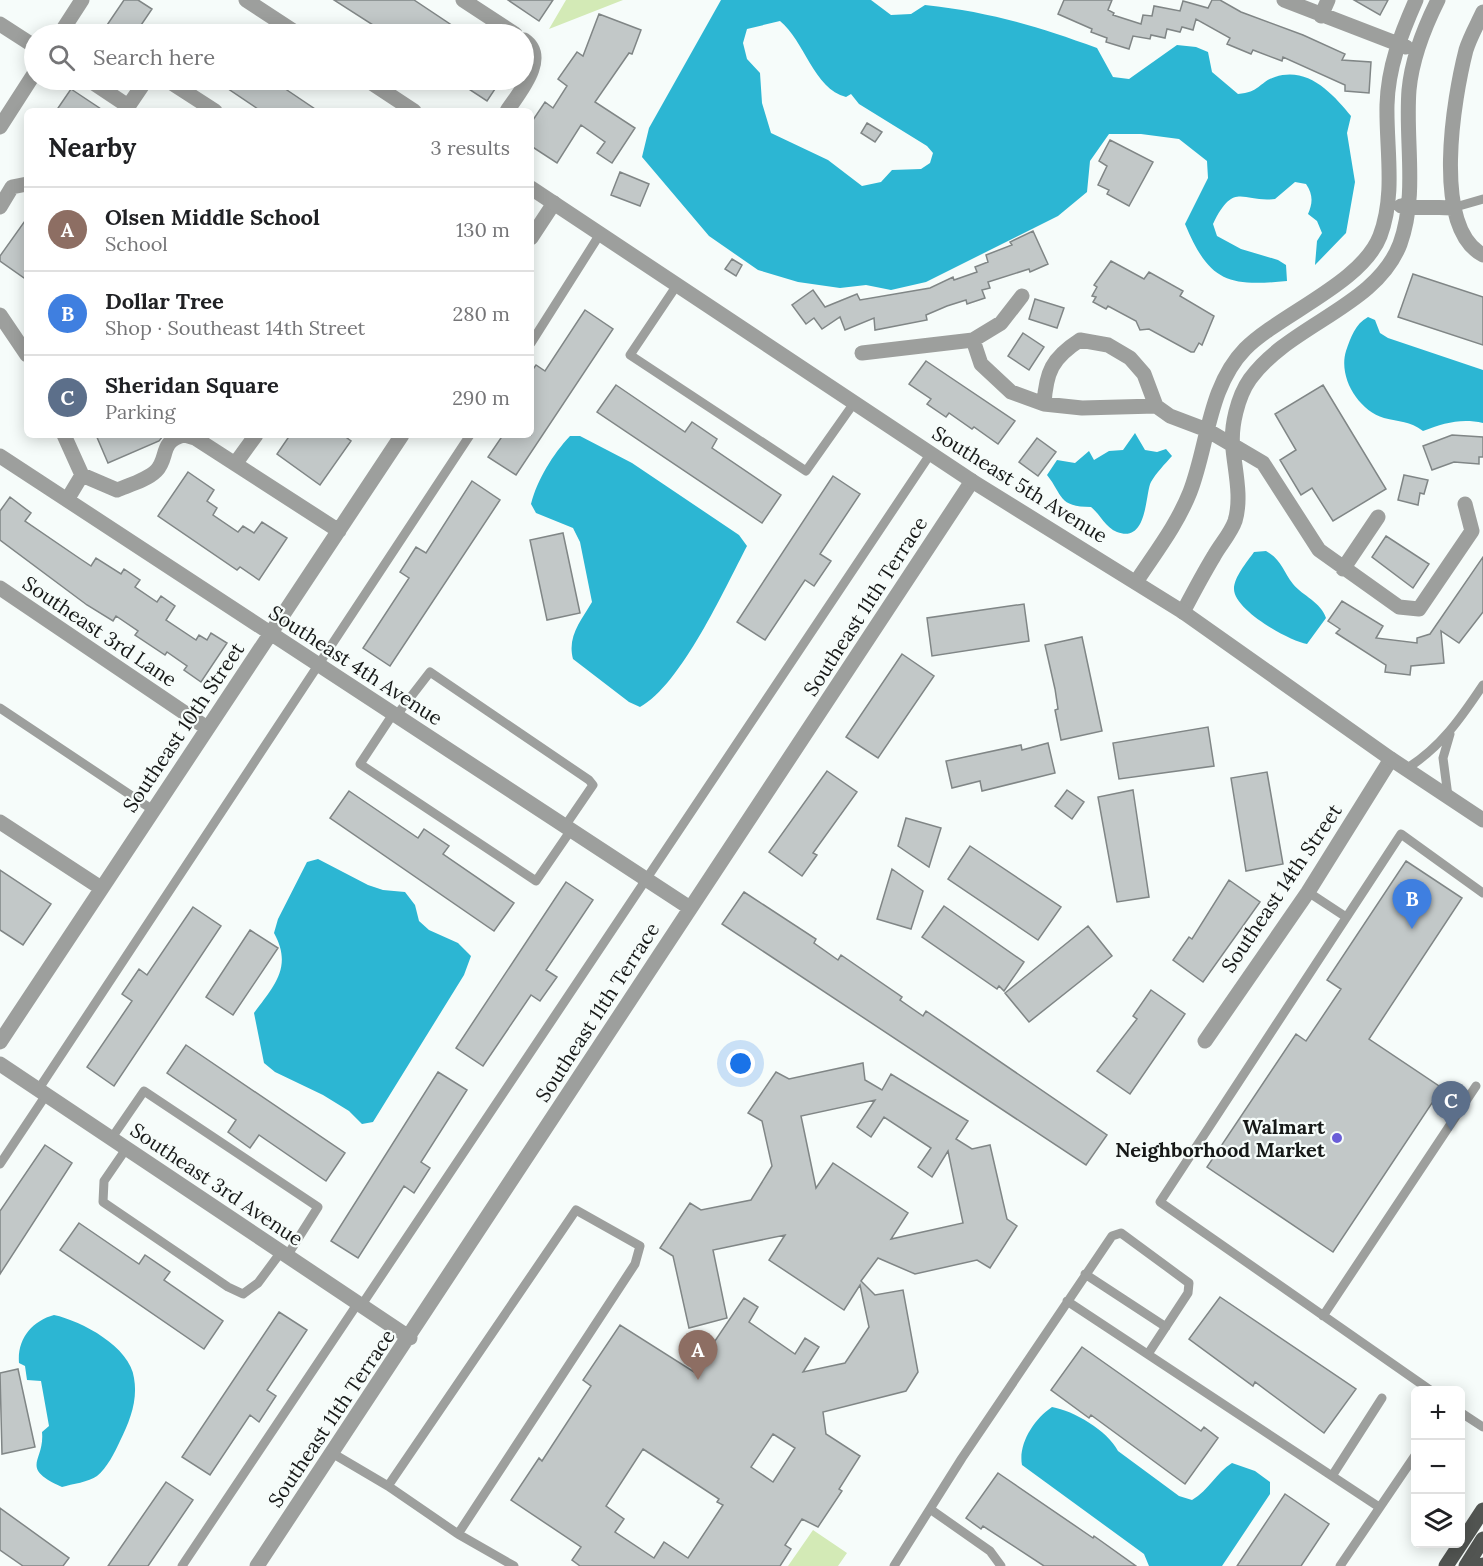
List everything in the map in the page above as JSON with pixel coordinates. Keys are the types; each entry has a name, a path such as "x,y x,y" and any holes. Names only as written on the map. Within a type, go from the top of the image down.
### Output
{"main road":[{"path":"1446,1566 1483,1510"},
{"path":"1466,1566 1483,1539"}],"street":[{"path":"66,24 82,0"},
{"path":"246,0 283,24"},
{"path":"463,0 500,24"},
{"path":"1284,0 1417,51"},
{"path":"1321,16 1328,0"},
{"path":"1136,582 1172,527 1189,494 1219,391 1245,350 1360,264 1379,238 1389,205 1387,102 1396,43 1416,0"},
{"path":"1184,612 1235,520 1238,479 1232,446 1238,404 1249,381 1266,360 1295,335 1341,309 1383,273 1398,248 1405,229 1408,206 1409,91 1417,51 1438,0"},
{"path":"1483,12 1467,48 1452,114 1452,208 1464,238 1483,255"},
{"path":"0,24 24,40"},
{"path":"0,127 24,90"},
{"path":"103,90 127,108 139,90"},
{"path":"182,90 210,108"},
{"path":"382,90 409,108"},
{"path":"509,108 521,90"},
{"path":"0,207 12,187 24,185"},
{"name":"Southeast 5th Avenue","path":"534,190 972,481 1184,612 1391,759 1483,820"},
{"path":"534,233 554,203"},
{"path":"1389,205 1452,208"},
{"path":"862,353 973,340 1001,323 1022,296"},
{"path":"0,315 24,351"},
{"path":"973,340 981,363 1011,392 1044,404 1082,408 1156,406"},
{"path":"1044,404 1045,380 1060,353 1080,340 1108,345 1130,358 1144,374 1156,406 1170,416 1207,430 1263,463 1319,550 1399,607 1419,609 1472,531 1465,504"},
{"path":"65,438 82,475 117,490 153,474 159,468 164,451 172,438"},
{"path":"195,438 339,531"},
{"path":"235,464 254,438"},
{"name":"Southeast 10th Street","path":"0,1042 400,438"},
{"name":"Southeast 4th Avenue","path":"0,456 690,908"},
{"path":"67,500 82,475"},
{"name":"Southeast 11th Terrace","path":"257,1566 410,1338 972,481"},
{"path":"1343,569 1378,517"},
{"name":"Southeast 3rd Lane","path":"0,588 207,728"},
{"name":"Southeast 14th Street","path":"1205,1041 1308,892 1391,759"},
{"path":"0,822 101,888"},
{"name":"Southeast 3rd Avenue","path":"0,1064 410,1338"}],"lane":[{"path":"1452,208 1483,199"},
{"path":"534,338 600,234"},
{"path":"677,285 630,355 806,471 854,402"},
{"path":"0,1164 42,1093 468,438"},
{"path":"182,1566 931,453"},
{"path":"430,672 589,780 592,785 536,880 360,764 395,715 430,672"},
{"path":"1406,769 1426,756 1451,732 1483,685"},
{"path":"0,708 153,810"},
{"path":"1448,796 1443,758 1451,732"},
{"path":"1424,1386 1160,1202 1401,834 1483,893"},
{"path":"1308,892 1346,917"},
{"path":"1323,1316 1476,1086"},
{"path":"111,1139 144,1090 318,1207 284,1254 251,1290 243,1294 228,1287 103,1202 104,1181 126,1149"},
{"path":"388,1486 576,1210 640,1246 634,1264 458,1534"},
{"path":"894,1566 1085,1274 1112,1236 1121,1233 1189,1283 1188,1293 1148,1354"},
{"path":"1085,1274 1166,1327"},
{"path":"1067,1302 1379,1508"},
{"path":"1332,1476 1383,1398"},
{"path":"1465,1415 1483,1427"},
{"path":"332,1453 388,1486 458,1534 514,1566"},
{"path":"1340,1566 1411,1461"},
{"path":"930,1509 990,1551 1001,1566"}],"green space":[{"path":"566,0 623,0 549,29"},
{"path":"813,1530 847,1553 838,1566 788,1566"}],"water":[{"path":"721,0 871,0 891,15 911,14 925,5 992,16 1054,33 1097,48 1113,77 1129,79 1177,45 1196,47 1208,52 1212,72 1238,94 1256,89 1275,77 1298,75 1309,79 1328,91 1351,116 1347,133 1355,182 1346,233 1315,265 1317,241 1322,233 1317,221 1308,214 1312,199 1306,184 1295,182 1275,199 1240,196 1227,202 1213,224 1217,236 1241,249 1278,260 1286,265 1287,281 1249,283 1235,281 1212,269 1194,243 1185,224 1208,178 1207,161 1179,139 1141,134 1109,134 1090,161 1087,192 1058,216 926,282 891,290 866,285 840,288 798,282 758,270 709,236 642,157 649,128","holes":["780,21 826,84 835,92 846,97 851,94 859,104 927,146 933,153 930,163 921,169 892,170 881,182 862,186 828,160 771,133 762,103 760,73 747,59 743,43 747,29"]},
{"path":"1368,317 1375,320 1380,333 1388,338 1483,370 1483,423 1453,422 1423,431 1409,424 1384,418 1366,408 1352,391 1344,361 1354,331"},
{"path":"1135,433 1145,450 1157,452 1166,449 1172,456 1151,482 1140,524 1135,531 1127,534 1113,530 1091,507 1072,505 1067,502 1047,475 1057,460 1075,463 1089,451 1094,460 1109,451 1123,450"},
{"path":"570,436 580,436 632,463 739,535 747,546 701,634 686,657 671,678 640,707 629,702 573,659 573,636 592,602 580,542 573,528 536,513 531,504 546,468"},
{"path":"1266,551 1278,562 1293,584 1324,612 1326,618 1307,644 1276,631 1252,615 1236,597 1234,589 1241,570 1254,552"},
{"path":"318,859 368,885 383,890 405,892 415,905 419,921 429,930 458,943 471,956 464,975 373,1122 362,1124 349,1111 323,1095 275,1072 264,1063 254,1013 279,976 282,956 274,933 278,919 307,862"},
{"path":"54,1315 91,1329 114,1346 131,1367 135,1386 130,1418 118,1445 101,1473 94,1478 62,1487 49,1480 37,1469 42,1432 49,1426 41,1381 27,1380 25,1366 19,1363 23,1339 28,1332 39,1322"},
{"path":"1052,1407 1080,1417 1098,1429 1118,1451 1179,1496 1192,1500 1232,1463 1255,1471 1270,1482 1270,1494 1222,1566 1149,1566 1144,1554 1022,1465 1022,1449 1029,1433 1039,1418"}],"building":[{"path":"124,0 138,0 152,9 142,24 108,24"},
{"path":"334,0 414,0 450,24 371,24"},
{"path":"508,0 553,0 539,21"},
{"path":"1064,0 1112,0 1108,10 1114,13 1113,15 1141,24 1143,15 1152,16 1154,6 1180,11 1183,1 1208,8 1212,0 1220,0 1241,12 1303,35 1345,54 1342,60 1371,62 1369,93 1345,91 1345,85 1283,57 1282,61 1253,50 1251,54 1227,44 1230,38 1196,19 1193,30 1182,27 1180,32 1167,29 1165,38 1151,35 1150,39 1133,36 1129,49 1106,42 1107,38 1091,32 1092,29 1058,14"},
{"path":"1354,0 1388,0 1380,15"},
{"path":"599,14 641,30 632,54 629,53 595,102 635,128 612,163 597,153 605,142 581,125 557,163 534,148 534,118 545,102 553,108 567,86 558,79 577,52 583,56"},
{"path":"72,90 100,108 58,108"},
{"path":"230,90 287,90 314,108 257,108"},
{"path":"470,90 494,90 487,101"},
{"path":"867,123 882,132 875,142 861,133"},
{"path":"1110,140 1153,162 1129,206 1107,194 1109,190 1098,185 1107,166 1099,161"},
{"path":"620,172 649,184 640,206 611,195"},
{"path":"24,222 24,278 0,261 0,256"},
{"path":"1033,231 1048,264 1030,272 1029,269 988,282 990,288 982,290 985,298 967,304 966,300 947,306 926,315 927,320 875,330 874,318 845,330 840,317 822,329 814,318 806,324 792,305 813,290 825,307 857,294 860,300 930,288 953,277 954,280 977,272 975,267 988,262 986,255 1012,245 1010,242"},
{"path":"732,259 742,265 736,276 725,269"},
{"path":"1111,261 1144,279 1149,272 1183,291 1180,296 1214,316 1202,345 1199,343 1194,352 1191,352 1149,329 1140,330 1136,321 1108,306 1106,309 1093,302 1096,297 1092,296 1097,287 1094,285"},
{"path":"1413,274 1483,297 1483,345 1398,317"},
{"path":"1035,299 1064,308 1057,328 1029,319"},
{"path":"585,310 613,329 516,475 488,457 501,438 534,438 534,368 536,365 545,371"},
{"path":"1023,333 1044,347 1029,370 1008,356"},
{"path":"926,361 1015,421 998,444 949,413 946,417 927,404 931,399 909,384"},
{"path":"616,385 685,432 692,422 717,439 712,448 781,495 762,523 597,412"},
{"path":"1323,385 1386,489 1333,521 1312,488 1301,495 1280,460 1296,450 1275,414"},
{"path":"1452,435 1483,437 1483,457 1479,457 1479,464 1454,462 1432,470 1423,446"},
{"path":"97,438 162,438 159,441 108,463"},
{"path":"288,438 347,438 351,441 320,485 277,454"},
{"path":"1037,438 1056,452 1038,476 1019,462"},
{"path":"188,472 214,490 207,501 217,508 213,515 238,532 243,526 254,533 262,522 287,538 259,580 240,567 237,570 158,516"},
{"path":"1404,475 1428,480 1424,494 1420,493 1418,505 1398,500"},
{"path":"833,476 860,494 820,554 831,561 814,586 805,580 765,640 737,622"},
{"path":"472,481 500,500 390,666 363,648 409,578 400,572 416,547 426,553"},
{"path":"10,497 31,513 25,521 91,566 96,558 121,574 124,569 140,580 135,587 157,602 161,596 175,606 166,620 196,640 199,635 207,640 211,633 227,643 201,682 184,670 187,666 167,652 165,655 135,635 138,631 116,616 113,621 87,605 0,540 0,511"},
{"path":"563,533 580,613 547,620 530,540"},
{"path":"1386,536 1429,564 1413,588 1372,557"},
{"path":"1483,557 1483,612 1459,643 1441,631 1444,663 1411,666 1410,675 1385,672 1386,665 1336,633 1340,629 1328,621 1342,601 1383,626 1376,638 1417,643 1417,638 1430,634"},
{"path":"1024,604 1029,641 932,656 927,618"},
{"path":"1082,637 1102,731 1061,740 1055,710 1058,709 1055,689 1045,645"},
{"path":"902,654 934,676 878,758 846,737"},
{"path":"1208,727 1214,766 1119,779 1113,743"},
{"path":"1048,743 1055,773 982,791 980,781 952,788 946,761 1021,745 1022,750"},
{"path":"827,771 857,792 813,853 817,855 802,876 769,852"},
{"path":"1267,772 1283,864 1246,871 1231,778"},
{"path":"1067,790 1084,802 1072,819 1055,806"},
{"path":"1133,790 1149,897 1117,902 1098,797"},
{"path":"349,791 418,838 424,829 449,846 443,854 514,903 494,931 330,818"},
{"path":"906,818 941,828 929,867 898,846"},
{"path":"970,846 1061,907 1038,940 948,879"},
{"path":"1406,861 1462,898 1369,1039 1442,1088 1333,1252 1207,1167 1296,1034 1306,1041 1341,989 1327,980"},
{"path":"892,869 923,891 911,929 877,919"},
{"path":"0,870 51,904 23,945 0,930"},
{"path":"1229,880 1260,902 1203,982 1173,960 1189,937 1192,939"},
{"path":"566,882 593,900 546,970 557,977 540,1001 531,995 483,1066 456,1048"},
{"path":"744,892 816,939 814,943 838,960 841,955 902,997 900,1000 923,1016 926,1011 1107,1135 1086,1165 722,924"},
{"path":"944,906 1024,962 1004,991 999,986 997,989 922,937"},
{"path":"193,907 221,926 114,1086 87,1067 132,1001 122,994 139,969 147,975"},
{"path":"1088,926 1112,956 1029,1022 1005,993"},
{"path":"250,930 278,948 233,1015 206,997"},
{"path":"1151,990 1185,1014 1130,1094 1097,1071 1137,1019 1133,1016"},
{"path":"186,1045 345,1153 326,1181 259,1135 250,1148 228,1132 236,1120 167,1073"},
{"path":"863,1063 865,1080 882,1090 891,1074 968,1121 956,1139 972,1149 990,1145 1007,1219 1017,1226 990,1268 977,1260 915,1274 878,1258 861,1281 875,1295 903,1290 918,1372 906,1391 823,1412 826,1434 860,1456 839,1489 842,1491 818,1527 802,1519 785,1545 791,1549 780,1566 580,1566 572,1560 581,1547 511,1500 539,1458 542,1461 591,1386 583,1380 620,1325 694,1372 744,1298 758,1307 749,1322 795,1354 805,1338 819,1347 803,1372 845,1363 869,1327 860,1285 844,1310 769,1260 785,1235 713,1250 727,1318 689,1328 673,1256 660,1248 690,1203 701,1210 751,1200 772,1166 762,1121 748,1113 776,1072 789,1079","holes":["875,1100 857,1127 871,1137 884,1117 931,1148 918,1167 932,1177 948,1151 963,1223 891,1239 908,1213 833,1163 816,1188 801,1116","773,1434 795,1448 773,1482 751,1467","643,1449 719,1499 717,1502 723,1505 688,1558 664,1542 654,1558 615,1532 624,1519 606,1506"]},
{"path":"438,1072 467,1090 421,1162 430,1168 414,1193 404,1186 358,1258 331,1241"},
{"path":"45,1145 72,1163 0,1274 0,1211"},
{"path":"79,1223 139,1264 145,1255 170,1272 164,1280 223,1321 204,1349 60,1250"},
{"path":"1220,1297 1356,1389 1324,1433 1255,1382 1253,1386 1189,1339"},
{"path":"279,1312 307,1330 267,1390 276,1396 259,1422 250,1415 210,1475 182,1457"},
{"path":"1082,1347 1201,1431 1204,1427 1218,1438 1185,1484 1091,1415 1089,1418 1051,1390"},
{"path":"18,1369 35,1447 2,1454 0,1373"},
{"path":"998,1473 1136,1566 1044,1566 983,1526 981,1529 966,1518"},
{"path":"166,1482 193,1500 148,1566 108,1566"},
{"path":"1285,1494 1329,1524 1301,1566 1237,1566"},
{"path":"0,1508 69,1558 63,1566 23,1566 0,1550"}],"place":[{"name":"Dollar Tree","path":"1412,929"},
{"name":"Sheridan Square","path":"1451,1131"},
{"name":"Walmart Neighborhood Market","path":"1337,1138"},
{"name":"Olsen Middle School","path":"698,1380"}]}
